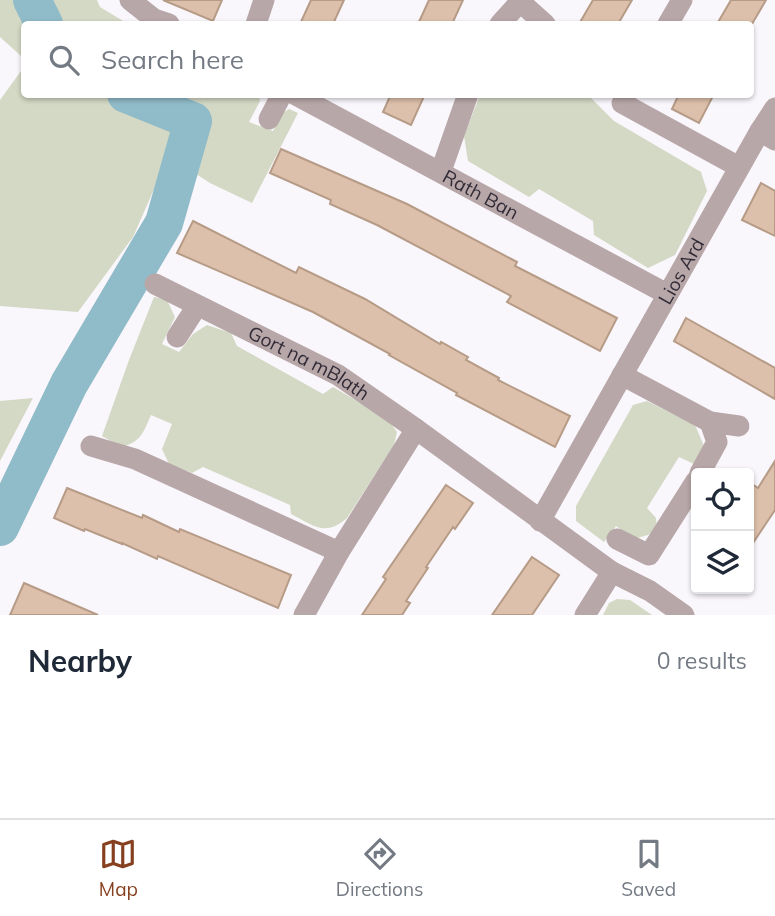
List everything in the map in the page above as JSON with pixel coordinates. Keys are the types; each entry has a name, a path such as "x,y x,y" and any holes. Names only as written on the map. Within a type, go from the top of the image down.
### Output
{"street":[{"path":"130,0 160,21"},
{"path":"257,21 264,0"},
{"path":"670,21 682,0"},
{"path":"502,21 519,1 542,21"},
{"path":"269,119 280,98"},
{"name":"Rath Ban","path":"302,98 667,294"},
{"path":"441,171 467,98"},
{"path":"623,98 739,167"},
{"name":"Lios Ard","path":"622,375 739,167 768,135 775,108"},
{"name":"Gort na mBlath","path":"155,284 338,375 612,572 650,590 684,615"},
{"path":"177,337 197,306"},
{"path":"540,521 622,375 710,422 739,426"},
{"path":"703,468 717,442 710,422"},
{"path":"304,615 339,552 416,429"},
{"path":"92,446 139,449 339,552"},
{"path":"617,539 649,555 691,489"},
{"path":"585,615 612,572"}],"green space":[{"path":"0,0 97,0 100,7 123,21 21,21 21,56 0,37"},
{"path":"21,71 21,98 260,98 249,122 273,131 281,114 289,109 298,113 252,203 193,172 204,148 177,137 133,237 78,312 0,306 0,100"},
{"path":"479,98 591,98 614,121 701,172 707,191 675,255 648,268 594,235 593,221 539,189 529,197 468,161 464,136"},
{"path":"154,297 167,300 175,317 162,344 179,352 193,334 207,325 231,333 237,346 323,394 333,387 388,419 397,432 394,445 347,518 332,527 319,528 291,514 290,505 203,467 192,473 169,464 162,449 172,424 151,415 140,436 128,445 121,447 102,436"},
{"path":"33,398 0,461 0,401"},
{"path":"647,401 695,425 704,446 694,464 679,457 647,508 656,518 657,528 648,535 634,539 616,526 604,542 576,521 576,506 633,405"},
{"path":"617,599 630,600 652,615 603,615 609,603"}],"building":[{"path":"163,0 222,0 213,21"},
{"path":"311,0 344,0 334,21 301,21"},
{"path":"429,0 463,0 453,21 419,21"},
{"path":"593,0 632,0 620,21 581,21"},
{"path":"731,0 766,0 754,21 719,21"},
{"path":"389,98 423,98 411,125 383,112"},
{"path":"677,98 712,98 699,123 672,109"},
{"path":"281,149 407,204 517,262 515,266 617,318 600,351 507,302 511,296 377,225 330,204 331,200 270,173"},
{"path":"761,183 775,191 775,236 742,220"},
{"path":"193,221 296,273 299,267 365,299 440,344 441,342 468,357 466,360 499,378 498,380 570,416 555,447 456,395 457,393 390,354 313,312 177,253"},
{"path":"686,318 775,368 775,399 674,341"},
{"path":"775,461 775,510 754,542 754,485 758,488"},
{"path":"446,485 473,503 426,567 428,568 406,601 410,603 402,615 362,615 386,579 383,577"},
{"path":"67,488 142,518 143,515 179,532 180,529 291,575 278,608 158,556 157,559 54,518"},
{"path":"532,557 559,575 532,615 492,615"},
{"path":"24,583 54,596 98,615 10,615"}],"waterway":[{"path":"32,0 42,21"},
{"path":"0,527 69,384 164,223 193,121 136,98"}]}
